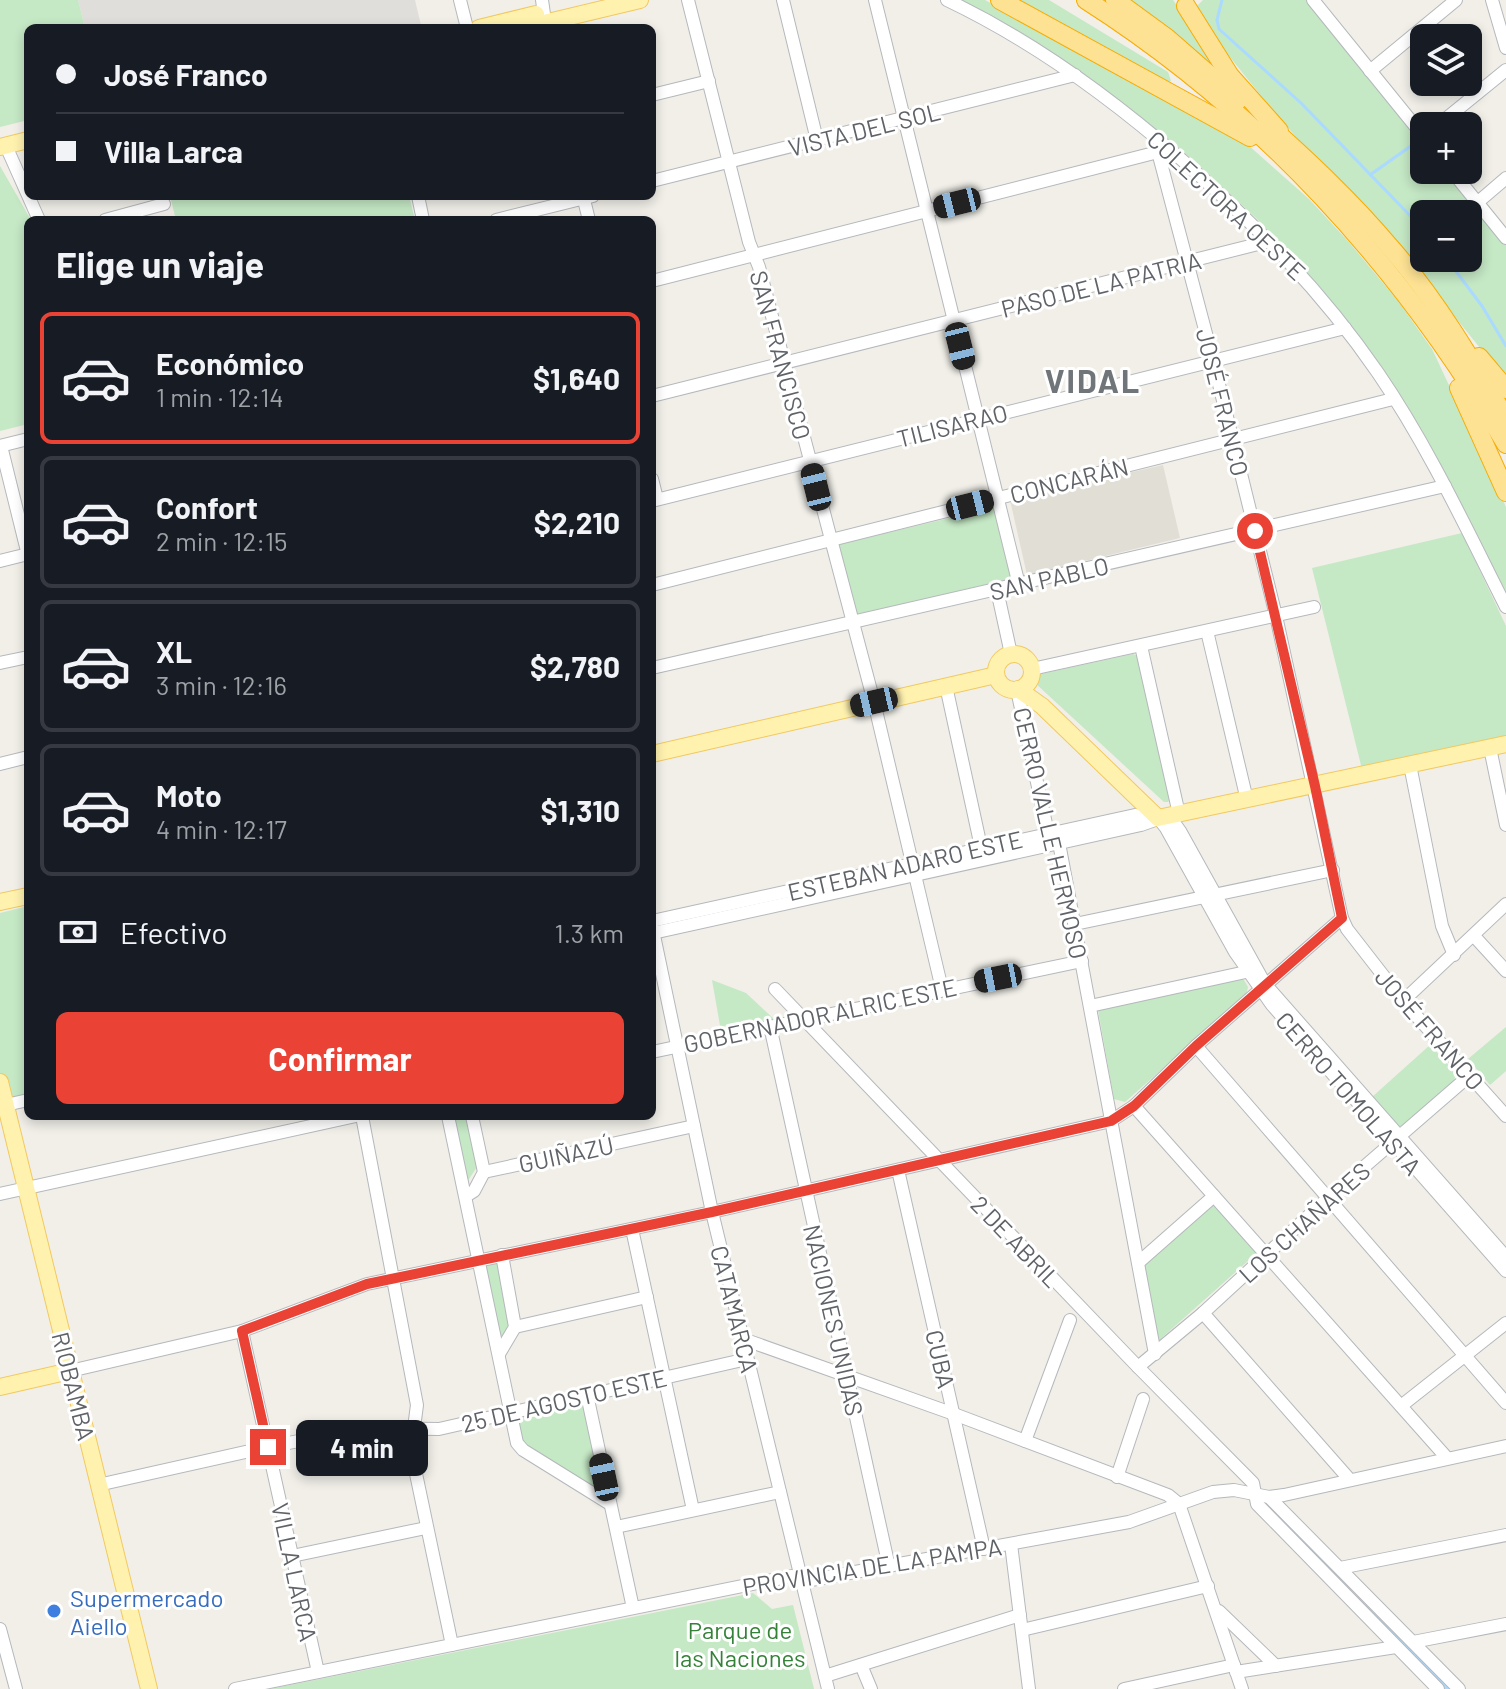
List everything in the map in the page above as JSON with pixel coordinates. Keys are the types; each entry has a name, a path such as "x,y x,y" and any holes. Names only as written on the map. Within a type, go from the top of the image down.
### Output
{"highway":[{"path":"1000,0 1295,159"},
{"path":"1086,0 1156,48 1295,159"},
{"path":"1115,0 1167,38 1295,159"},
{"path":"1187,2 1214,54 1350,226 1434,318 1506,389"},
{"path":"1434,318 1506,419"},
{"path":"1434,318 1462,372 1506,444"},
{"path":"1434,318 1506,492"}],"main road":[{"path":"544,16 591,0"},
{"path":"501,24 631,1"},
{"path":"3,151 24,142"},
{"path":"3,151 24,150"},
{"path":"1011,654 1026,659 1024,682 1001,685 996,675 1001,659 1011,654"},
{"path":"656,753 996,675"},
{"name":"CERRO TOMOLASTA","path":"1024,682 1042,706 1169,817"},
{"name":"ESTEBAN ADARO ESTE","path":"1169,817 1498,746"},
{"path":"0,902 24,897"},
{"name":"RIOBAMBA","path":"0,1082 149,1689"},
{"path":"0,1387 70,1371"}],"street":[{"path":"460,0 466,24"},
{"name":"SAN FRANCISCO","path":"688,0 874,702 942,989"},
{"path":"783,0 817,140"},
{"path":"875,0 1019,585"},
{"name":"COLECTORA OESTE","path":"947,0 1003,30 1116,104 1162,149 1240,211 1327,302 1393,399 1445,486 1506,607"},
{"path":"1333,0 1317,5 1410,120"},
{"path":"1370,71 1456,0"},
{"path":"1492,0 1506,48"},
{"path":"1454,112 1506,70"},
{"name":"VISTA DEL SOL","path":"656,180 1075,75"},
{"path":"656,94 709,81"},
{"path":"656,280 1162,149"},
{"name":"JOSÉ FRANCO","path":"1162,149 1186,262 1276,616 1342,918 1347,929 1403,1001 1506,1116"},
{"path":"3,151 24,191"},
{"path":"1480,200 1506,178"},
{"path":"1463,184 1476,200"},
{"path":"117,216 163,200"},
{"path":"512,216 574,200"},
{"path":"1482,207 1506,238"},
{"name":"PASO DE LA PATRIA","path":"656,395 1270,241"},
{"name":"TILISARAO","path":"656,499 1345,328"},
{"name":"CONCARÁN","path":"656,584 1393,399"},
{"path":"24,440 0,446 24,539"},
{"name":"SAN PABLO","path":"656,667 1445,486"},
{"path":"0,561 24,555"},
{"path":"997,590 1011,654"},
{"path":"1024,682 1141,646 1314,607"},
{"path":"1207,631 1247,800"},
{"path":"1141,646 1169,817"},
{"path":"0,663 24,658"},
{"name":"CERRO VALLE HERMOSO","path":"1024,682 1048,833 1059,843 1155,1354"},
{"path":"946,686 981,847"},
{"path":"1498,746 1506,825"},
{"path":"0,764 24,758"},
{"path":"1410,765 1442,926 1454,955"},
{"name":"ESTEBAN ADARO ESTE","path":"915,868 981,847 1135,815 1169,817"},
{"name":"ESTEBAN ADARO ESTE","path":"656,926 915,868 1059,843 1169,817"},
{"name":"CERRO TOMOLASTA","path":"1169,817 1180,831 1209,895 1262,987 1506,1271"},
{"path":"1075,924 1333,870"},
{"path":"1403,1001 1506,904"},
{"path":"70,1371 242,1331 367,1284 712,1212 1111,1121 1134,1106 1196,1046 1342,918"},
{"path":"1474,936 1506,971"},
{"name":"GOBERNADOR ALRIC ESTE","path":"656,1051 1082,961"},
{"name":"CATAMARCA","path":"656,966 826,1683"},
{"path":"1090,1006 1252,971"},
{"name":"2 DE ABRIL","path":"775,989 1253,1483 1257,1504 1438,1689"},
{"name":"NACIONES UNIDAS","path":"770,1026 889,1567"},
{"path":"1196,1046 1506,1403"},
{"name":"LOS CHAÑARES","path":"1138,1367 1469,1076"},
{"path":"6,1105 24,1101"},
{"path":"1134,1106 1447,1458"},
{"path":"0,1194 329,1120"},
{"path":"363,1120 417,1405 411,1450 452,1645"},
{"path":"449,1120 517,1443 523,1450 610,1504"},
{"path":"466,1196 474,1191 484,1172 473,1120"},
{"name":"GUIÑAZÚ","path":"484,1172 694,1126"},
{"name":"CERRO TOMOLASTA","path":"1396,1140 1506,1257"},
{"name":"CUBA","path":"898,1170 984,1549"},
{"path":"1139,1262 1214,1196"},
{"path":"632,1229 693,1510"},
{"path":"499,1354 515,1327 502,1255"},
{"path":"515,1327 647,1297"},
{"path":"1203,1313 1350,1480"},
{"path":"1025,1441 1070,1320"},
{"path":"1401,1406 1506,1323"},
{"name":"VILLA LARCA","path":"242,1331 318,1672"},
{"path":"743,1339 1168,1495 1179,1504 1242,1689"},
{"name":"25 DE AGOSTO ESTE","path":"98,1485 365,1428 439,1429 747,1359"},
{"path":"587,1395 633,1608"},
{"path":"1117,1477 1143,1399"},
{"name":"PROVINCIA DE LA PAMPA","path":"235,1689 792,1576 811,1580 1129,1522 1213,1492 1234,1490 1269,1497 1506,1446"},
{"path":"616,1527 780,1492"},
{"path":"1269,1497 1459,1689"},
{"path":"292,1556 426,1528"},
{"path":"1340,1568 1506,1535"},
{"path":"1011,1544 1029,1689"},
{"path":"1022,1630 1208,1586"},
{"path":"1216,1608 1276,1666"},
{"path":"826,1683 861,1665 1020,1615"},
{"path":"1413,1642 1506,1624"},
{"path":"0,1629 16,1689"},
{"path":"1124,1689 1235,1669 1276,1666 1396,1647"},
{"path":"861,1665 871,1689"}],"shaded area":[{"path":"78,0 415,0 421,24 84,24"},
{"path":"1163,465 1180,538 1027,575 1010,500"}],"green space":[{"path":"0,0 78,0 84,24 24,24 24,121 0,127"},
{"path":"959,0 985,0 1247,144 1309,199 1348,241 1398,301 1432,349 1506,507 1506,596 1410,411 1321,288 1256,218 1125,104 1056,57"},
{"path":"1007,0 1049,0 1168,72 1171,81 1165,83"},
{"path":"1126,0 1173,0 1244,101"},
{"path":"1203,0 1307,0 1410,127 1410,184 1456,184 1469,200 1410,200 1410,261 1278,117 1197,16 1195,8"},
{"path":"0,166 29,216 24,216 24,425 0,431"},
{"path":"171,200 410,200 414,216 175,216"},
{"path":"1482,215 1506,245 1506,380 1419,272 1482,272"},
{"path":"996,507 1013,578 853,616 836,545"},
{"path":"1462,533 1506,626 1506,738 1362,769 1312,568"},
{"path":"1133,654 1138,656 1170,799 1168,802 1164,802 1034,682 1036,675"},
{"path":"24,907 24,1098 6,1102 0,1075 0,913"},
{"path":"1239,977 1248,987 1246,995 1125,1102 1114,1099 1098,1010"},
{"path":"712,980 746,993 775,1020 721,1031"},
{"path":"1506,1027 1506,1071 1490,1085 1468,1059"},
{"path":"1430,1045 1456,1073 1454,1082 1403,1126 1396,1126 1371,1098"},
{"path":"453,1120 466,1120 477,1167 467,1182"},
{"path":"1212,1202 1258,1252 1157,1342 1142,1265"},
{"path":"499,1262 510,1321 499,1344 485,1266"},
{"path":"583,1401 602,1494 519,1442 515,1415"},
{"name":"Parque de las Naciones","path":"753,1593 772,1609 793,1605 814,1689 270,1689"}],"waterway":[{"path":"1222,0 1217,20 1219,29 1301,103 1410,216"},
{"path":"1370,175 1410,147"},
{"path":"1456,272 1506,346"},
{"path":"1263,1500 1448,1689"}],"place":[{"name":"Supermercado Aiello","path":"54,1611"}],"district":[{"name":"VIDAL","path":"1093,380"}],"route":[{"path":"268,1447 242,1331 367,1284 712,1212 1111,1121 1134,1106 1196,1046 1342,918 1315,786 1255,531"}]}
